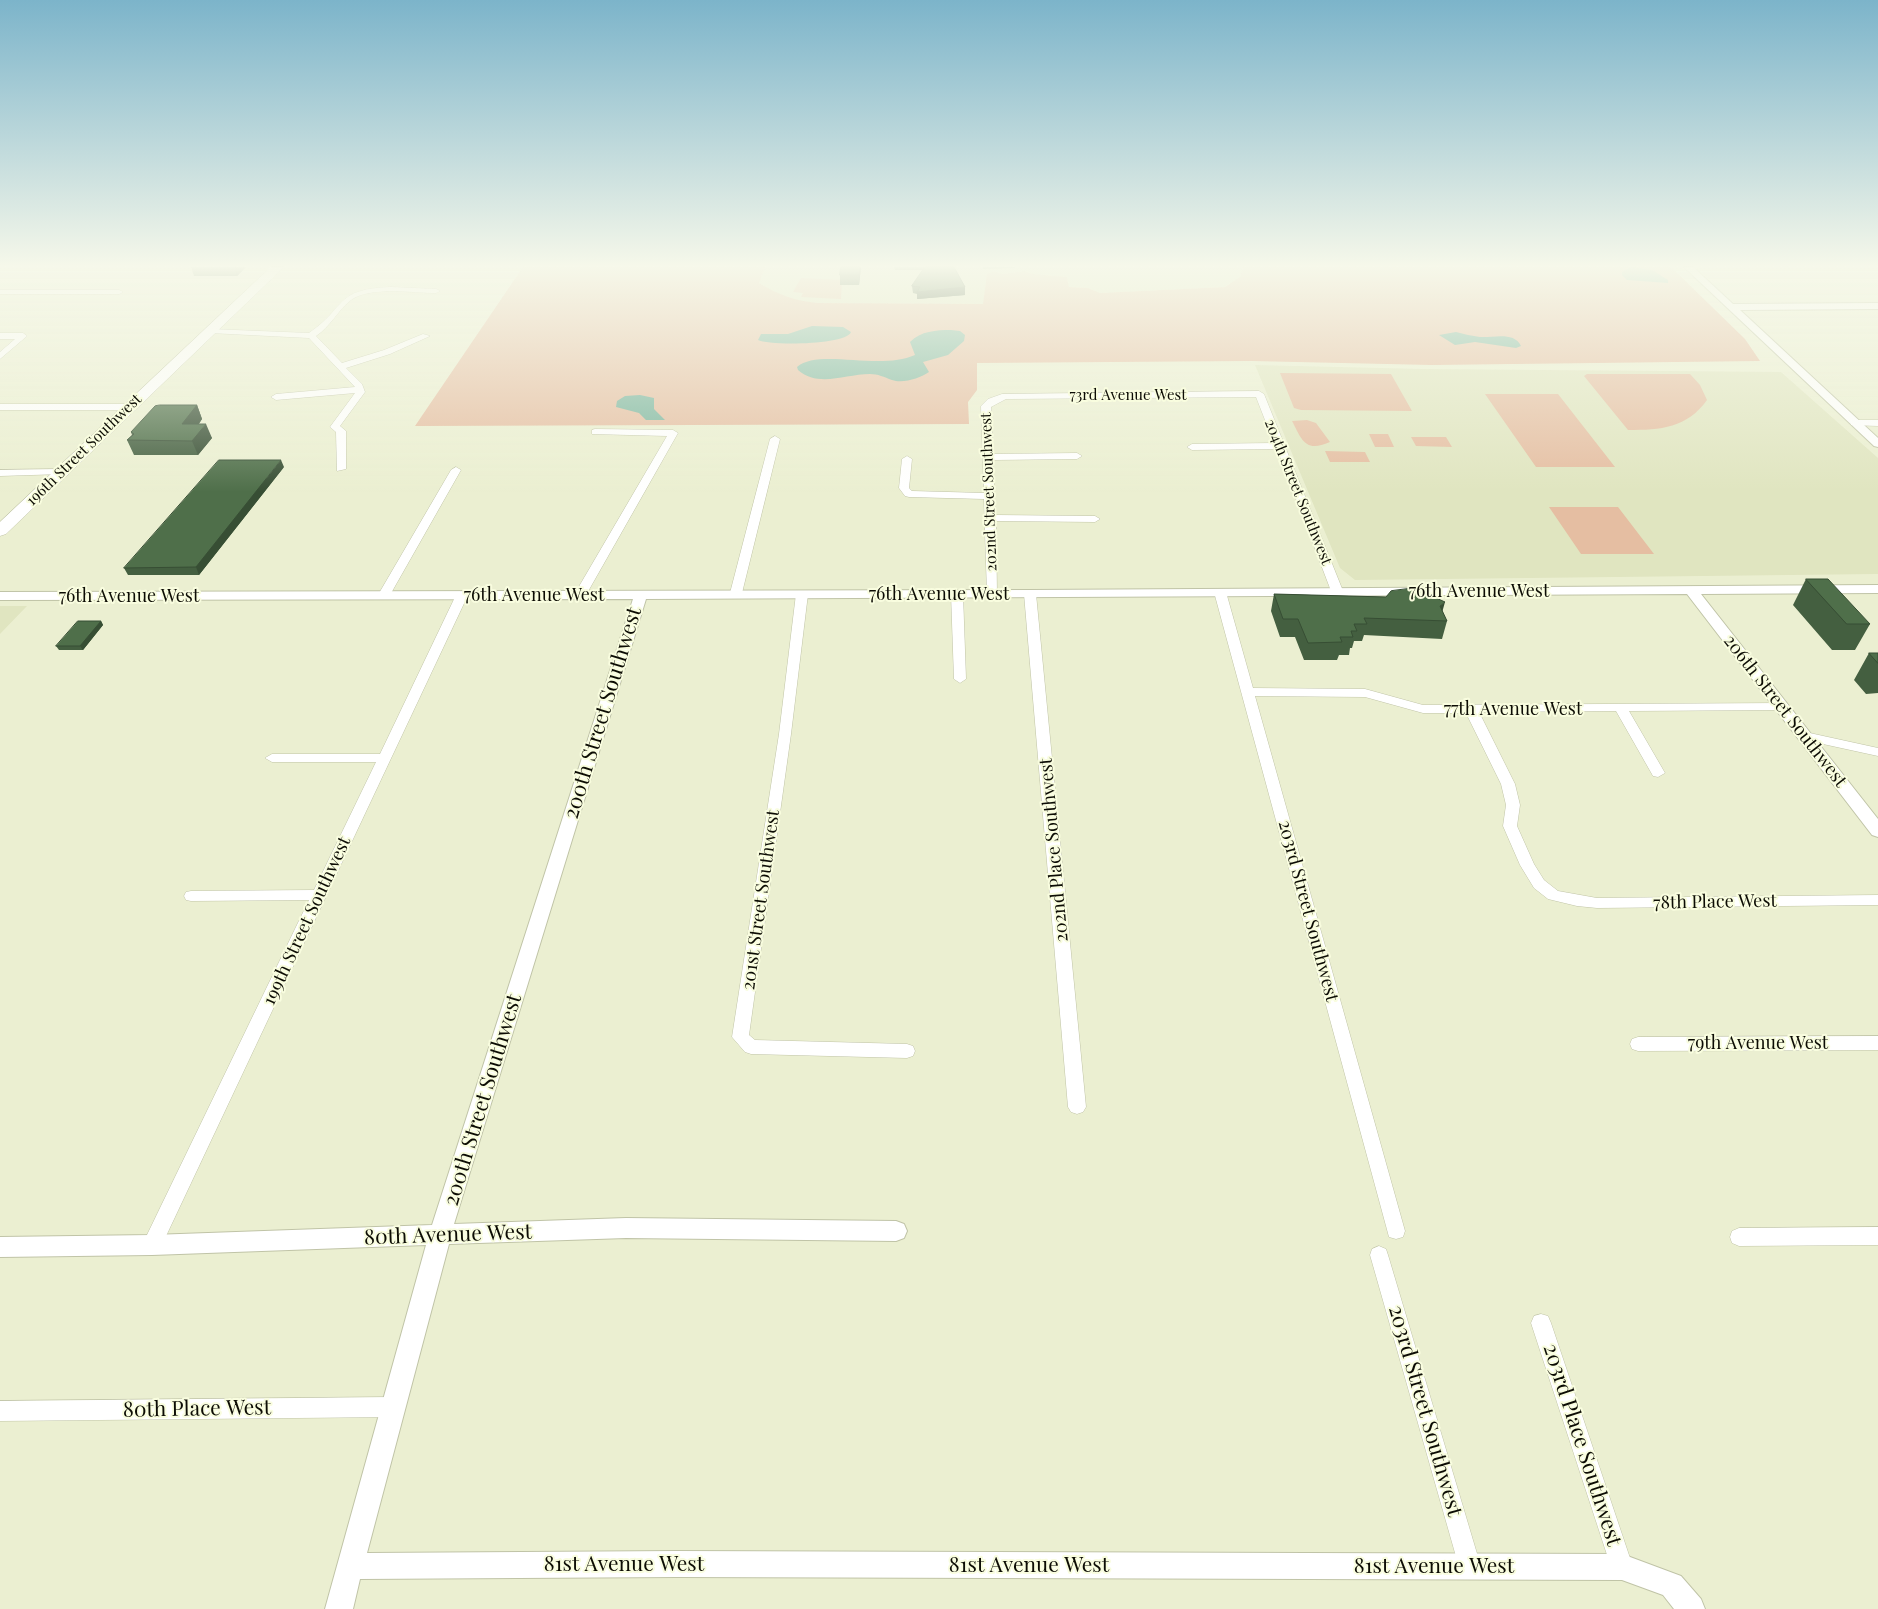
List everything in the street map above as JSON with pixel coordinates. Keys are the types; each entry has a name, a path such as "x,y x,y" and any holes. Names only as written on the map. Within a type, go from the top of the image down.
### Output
{"main road":[{"name":"196th Street Southwest","path":"0,530 198,342"}],"street":[{"path":"0,356 16,342"},
{"path":"317,342 360,390"},
{"path":"340,367 411,342"},
{"path":"1768,342 1878,444"},
{"path":"276,397 360,390"},
{"path":"341,469 341,431 334,427 360,390"},
{"name":"73rd Avenue West","path":"998,397 1259,394"},
{"name":"204th Street Southwest","path":"1259,394 1336,591"},
{"name":"202nd Street Southwest","path":"993,594 986,406 990,400 998,397"},
{"path":"0,407 130,406"},
{"path":"1854,423 1878,423"},
{"path":"580,595 673,433 595,432"},
{"path":"736,594 775,439"},
{"path":"1192,447 1280,446"},
{"path":"987,457 1077,456"},
{"path":"907,458 904,488 909,494 988,496"},
{"path":"384,595 456,470"},
{"path":"0,473 59,472"},
{"path":"989,518 1095,518"},
{"name":"76th Avenue West","path":"0,596 1030,594 1878,589"},
{"name":"206th Street Southwest","path":"1691,590 1878,831"},
{"name":"203rd Street Southwest","path":"1220,592 1396,1231"},
{"name":"200th Street Southwest","path":"339,1609 440,1235 641,594"},
{"name":"201st Street Southwest","path":"802,594 786,734 740,1037 750,1047 907,1051"},
{"path":"957,594 960,679"},
{"name":"202nd Place Southwest","path":"1030,594 1077,1107"},
{"name":"199th Street Southwest","path":"152,1246 462,595"},
{"name":"77th Avenue West","path":"1248,692 1365,693 1423,709 1621,709 1781,706"},
{"name":"78th Place West","path":"1472,709 1508,784 1513,805 1510,826 1527,865 1539,884 1553,895 1577,901 1597,903 1878,900"},
{"path":"1621,709 1658,773"},
{"path":"1804,736 1878,752"},
{"path":"272,758 384,758"},
{"path":"191,896 320,895"},
{"name":"79th Avenue West","path":"1638,1044 1878,1043"},
{"name":"80th Avenue West","path":"0,1247 152,1246 626,1228 896,1231"},
{"path":"1739,1237 1878,1236"},
{"name":"203rd Street Southwest","path":"1379,1255 1470,1566"},
{"name":"203rd Place Southwest","path":"1541,1323 1622,1567"},
{"name":"80th Place West","path":"0,1411 394,1407"},
{"name":"81st Avenue West","path":"352,1566 706,1564 1622,1567 1672,1585 1691,1609"}],"shaded area":[{"path":"472,342 1747,342 1760,361 1432,365 1251,361 977,363 977,390 968,402 969,424 415,426"},
{"path":"766,342 822,342 791,344"},
{"path":"910,342 963,342 948,355 923,362 929,372 911,380 896,381 870,374 823,379 806,375 798,370 797,367 820,359 884,361 915,355"},
{"path":"1450,342 1474,342 1455,345"},
{"path":"1476,342 1519,342 1521,346 1516,348"},
{"path":"1255,365 1421,369 1781,372 1878,458 1878,574 1355,580 1340,568"},
{"path":"1280,373 1391,374 1412,411 1301,410 1294,408"},
{"path":"1587,374 1690,374 1700,385 1707,400 1691,416 1672,426 1628,430 1584,376"},
{"path":"1485,394 1558,394 1615,467 1536,467"},
{"path":"640,395 654,398 654,409 665,420 646,420 639,413 616,407 617,401 625,396"},
{"path":"1307,420 1316,423 1330,442 1315,446 1305,443 1292,421"},
{"path":"1369,434 1388,434 1394,447 1375,447"},
{"path":"1411,437 1446,437 1452,447 1416,446"},
{"path":"1325,451 1365,452 1370,462 1330,462"},
{"path":"1549,507 1618,507 1654,554 1581,554"},
{"path":"0,606 27,606 0,634"}],"building":[{"path":"197,405 182,424 206,424 192,441 127,440 134,434 131,432 155,406"},
{"path":"219,460 281,460 196,567 124,568"},
{"path":"1806,579 1828,579 1870,624 1847,624"},
{"path":"1414,588 1445,602 1440,606 1447,621 1364,618 1367,624 1354,624 1357,631 1351,631 1353,637 1340,637 1342,642 1308,643 1298,619 1283,619 1274,594 1386,597 1391,591"},
{"path":"78,621 101,621 80,646 56,646"},
{"path":"1869,653 1878,653 1878,663"}]}
